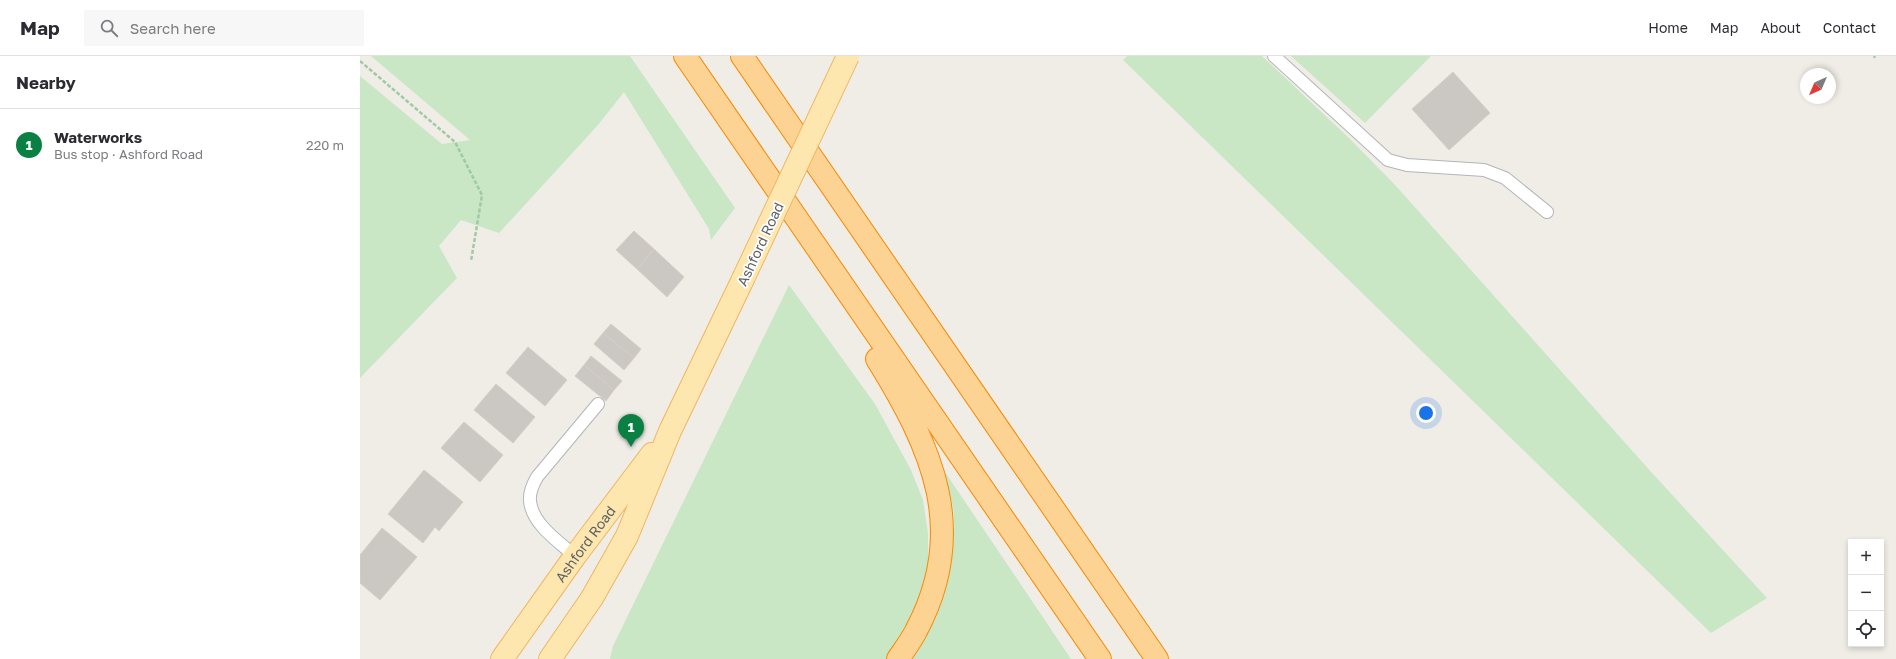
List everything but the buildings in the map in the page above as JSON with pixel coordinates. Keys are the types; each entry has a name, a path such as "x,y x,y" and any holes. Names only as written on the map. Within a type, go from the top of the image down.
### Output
{"highway":[{"path":"685,56 1100,659"},
{"path":"742,56 1157,659"},
{"path":"746,145 898,393 920,438 932,469 941,502 943,535 937,573 928,606 916,633 898,659"}],"main road":[{"name":"Ashford Road","path":"550,659 592,598 627,536 670,431 848,56"},
{"name":"Ashford Road","path":"505,659 575,556 670,431"}],"lane":[{"path":"1274,56 1388,160 1407,165 1484,170 1505,178 1548,212"},
{"path":"575,556 548,532 537,518 530,502 531,489 536,477 598,404"}],"path":[{"path":"360,61 456,142 482,195 471,261"}],"green space":[{"path":"371,56 630,56 735,208 711,240 709,229 624,92 598,125 499,233 461,220 439,246 457,278 360,378 360,76 442,144 470,140"},
{"path":"1127,56 1262,56 1350,139 1396,186 1653,474 1767,598 1711,633 1123,60"},
{"path":"1291,56 1431,56 1365,123"},
{"path":"789,285 875,404 911,470 923,500 928,533 928,567 921,600 887,659 610,659 613,646"},
{"path":"945,472 1071,659 912,659 931,628 939,611 949,575 954,538 954,514"}],"place":[{"name":"Waterworks","path":"631,447"}]}
